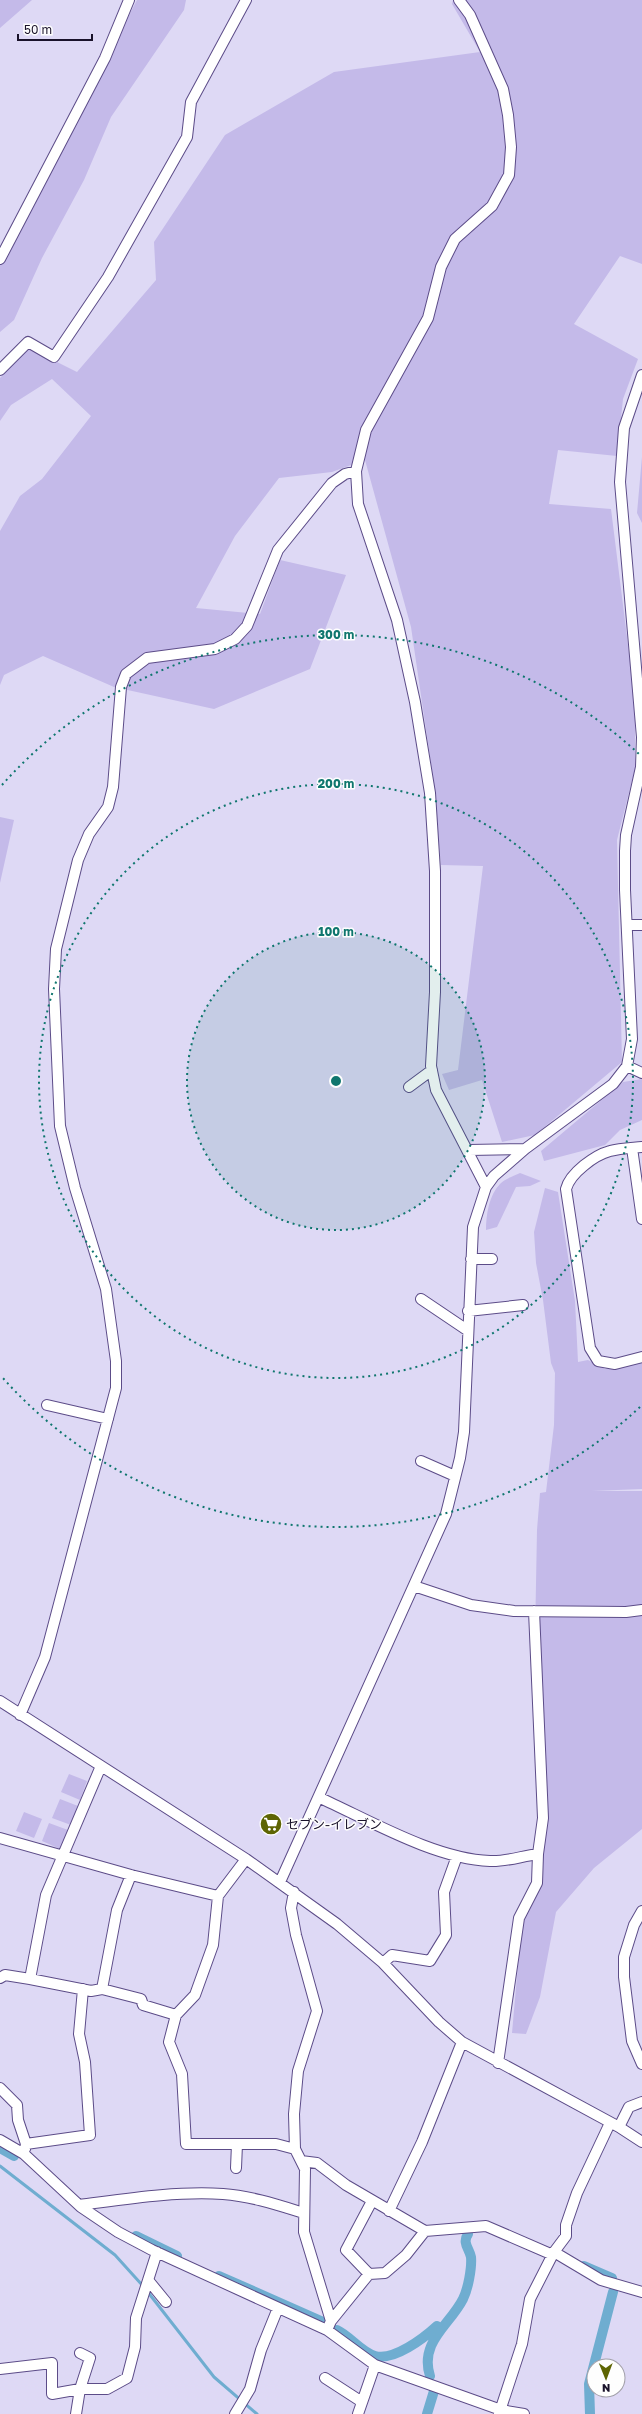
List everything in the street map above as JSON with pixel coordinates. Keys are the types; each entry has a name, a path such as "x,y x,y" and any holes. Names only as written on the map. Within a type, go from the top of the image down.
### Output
{"street":[{"path":"0,259 99,70 128,0"},
{"path":"0,370 28,342 54,357 108,277 188,137 191,102 246,0"},
{"path":"459,0 470,15 503,89 508,115 510,148 509,175 492,206 455,239 441,267 428,318 366,430 356,471 358,504 397,620 415,702 430,793 436,871 435,992 430,1048 432,1070 436,1090 486,1187"},
{"path":"280,1882 320,1798 446,1514 464,1432 467,1330 474,1217 486,1187 494,1176 525,1149 613,1084 627,1066 632,1039 628,925 625,890 625,851 626,835 641,767 642,737 638,625 620,496 620,455 624,428 642,375"},
{"path":"20,1715 45,1657 116,1388 116,1361 100,1266 75,1188 60,1126 54,989 56,949 78,860 89,834 108,807 113,787 121,687 126,674 147,658 215,649 235,639 247,626 278,550 332,483 345,474 356,471"},
{"path":"628,925 642,925"},
{"path":"627,1066 642,1073"},
{"path":"409,1087 432,1070"},
{"path":"642,1219 637,1147 610,1151 580,1168 568,1182 566,1189 590,1348 598,1361 614,1364 642,1357"},
{"path":"468,1150 525,1149"},
{"path":"471,1259 492,1259"},
{"path":"421,1299 467,1330"},
{"path":"468,1311 523,1305"},
{"path":"47,1405 108,1419"},
{"path":"421,1461 455,1476"},
{"path":"414,1586 471,1605 534,1611 626,1612 642,1610"},
{"path":"498,2063 519,1918 537,1883 538,1854 543,1818 534,1611"},
{"path":"0,1701 246,1859 294,1892 337,1924 383,1963 440,2022 462,2042 498,2063 615,2125 642,2142"},
{"path":"30,1979 46,1895 101,1766"},
{"path":"320,1798 366,1818 393,1834 457,1856 490,1862 538,1854"},
{"path":"0,1838 131,1875 218,1896"},
{"path":"383,1963 392,1955 430,1962 446,1935 444,1892 457,1856"},
{"path":"246,1859 218,1896 213,1945 195,1995 176,2015 169,2042 182,2074 186,2144 276,2144 295,2148"},
{"path":"102,1990 117,1910 131,1875"},
{"path":"294,1892 291,1908 296,1935 317,2011 298,2071 294,2114 295,2148 305,2169 304,2232 329,2326"},
{"path":"642,1911 634,1925 624,1957 624,1977 632,2041 642,2064"},
{"path":"0,1978 5,1975 91,1991 102,1990 141,1999 143,2005 176,2015"},
{"path":"25,2149 90,2135 85,2062 79,2034 83,1989"},
{"path":"389,2211 422,2142 462,2042"},
{"path":"0,2088 17,2105 18,2120 25,2149"},
{"path":"500,2412 522,2344 530,2299 554,2254 566,2236 566,2225 577,2193 615,2125 629,2107 642,2102"},
{"path":"0,2140 25,2149 79,2205 118,2232 157,2252 278,2308 329,2326 375,2366 500,2412 524,2414"},
{"path":"236,2168 237,2144"},
{"path":"301,2161 317,2163 372,2201 425,2231 486,2226 554,2254 601,2280 642,2292"},
{"path":"79,2205 167,2196 224,2194 252,2198 304,2213"},
{"path":"369,2274 346,2250 372,2201"},
{"path":"329,2326 369,2274 385,2273 406,2255 425,2231"},
{"path":"0,2369 52,2362 52,2394 80,2390 106,2389 127,2378 135,2347 136,2318 157,2252"},
{"path":"147,2282 166,2302"},
{"path":"235,2414 250,2389 261,2350 278,2308"},
{"path":"76,2414 80,2390 90,2358 80,2353"},
{"path":"358,2414 375,2366"},
{"path":"325,2378 362,2402"}],"shaded area":[{"path":"0,0 32,0 0,28"},
{"path":"137,0 186,0 184,10 111,117 84,180 42,258 14,320 0,332 0,264 35,203 83,102"},
{"path":"453,0 642,0 642,264 620,256 574,324 638,359 623,399 617,456 558,450 549,504 611,509 635,701 635,769 617,840 622,1062 535,1135 502,1142 482,1080 449,1090 442,1074 458,1070 483,866 441,865 431,764 411,627 365,460 332,472 279,478 235,536 196,608 260,614 280,560 346,575 310,669 214,709 114,687 43,656 4,675 0,685 0,531 20,496 42,479 91,416 52,379 11,405 0,421 0,378 29,348 77,372 156,280 154,242 225,135 334,72 480,52 452,4"},
{"path":"642,457 642,523 637,513"},
{"path":"0,817 14,820 0,883"},
{"path":"642,1079 642,1120 620,1130 605,1145 544,1161 541,1151 623,1082"},
{"path":"520,1173 541,1181 530,1186 516,1187 497,1227 486,1230 489,1206 493,1194 500,1184"},
{"path":"545,1188 558,1192 575,1301 578,1362 588,1360 605,1369 642,1356 642,1489 592,1491 642,1491 642,1829 594,1868 556,1912 540,1997 526,2034 512,2033 521,1931 542,1866 535,1637 537,1530 540,1493 546,1492 554,1425 555,1373 551,1363 543,1300 536,1263 534,1232"},
{"path":"69,1774 87,1781 80,1800 61,1792"},
{"path":"60,1799 78,1806 71,1825 52,1818"},
{"path":"24,1812 42,1819 34,1838 16,1831"},
{"path":"49,1823 68,1830 60,1849 42,1841"}],"waterway":[{"path":"0,2148 14,2156"},
{"path":"0,2166 115,2255 143,2286"},
{"path":"430,2376 428,2364 432,2344 463,2299 468,2284 471,2262 471,2257 466,2243 466,2237 468,2234"},
{"path":"136,2236 177,2256"},
{"path":"584,2266 612,2278"},
{"path":"219,2276 321,2321"},
{"path":"147,2291 214,2377 257,2414"},
{"path":"590,2414 589,2384 613,2292"},
{"path":"337,2330 370,2354 383,2357 400,2352 417,2342 437,2326"},
{"path":"427,2414 434,2391"}],"place":[{"name":"セブン-イレブン","path":"271,1824"}]}
